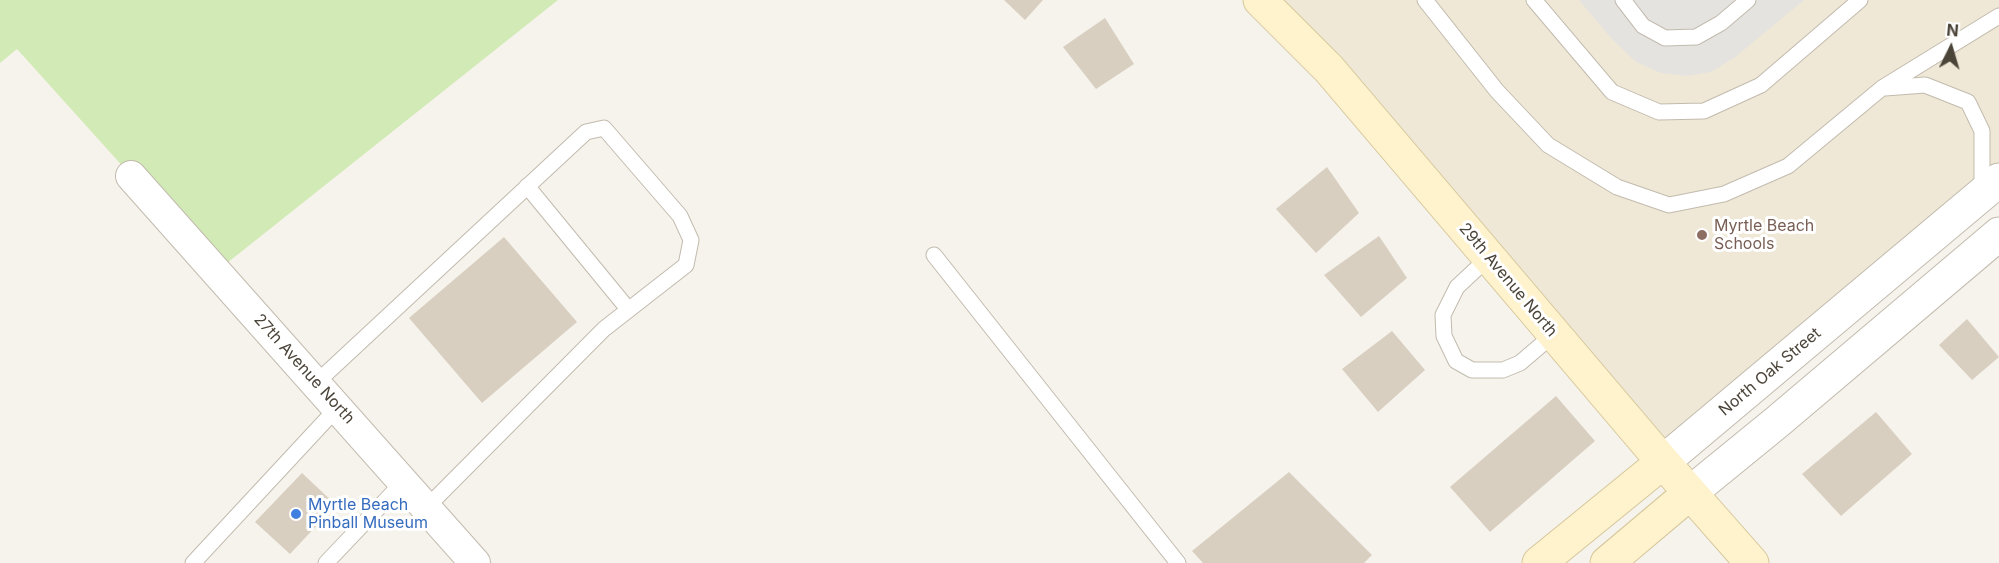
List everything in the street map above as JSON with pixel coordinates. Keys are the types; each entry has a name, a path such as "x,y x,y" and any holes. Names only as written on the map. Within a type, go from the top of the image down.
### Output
{"main road":[{"name":"29th Avenue North","path":"1260,0 1329,69 1663,462 1752,563"},
{"name":"North Oak Street","path":"1539,563 1663,462"},
{"path":"1607,563 1690,493"}],"street":[{"name":"27th Avenue North","path":"131,176 475,563"},
{"name":"North Oak Street","path":"1663,462 1990,187"},
{"path":"1690,493 1999,234"}],"lane":[{"path":"1425,0 1497,91 1548,145 1617,187 1669,205 1724,194 1788,166 1882,88 1999,16"},
{"path":"1534,0 1612,92 1659,112 1704,111 1761,85 1860,0"},
{"path":"1623,0 1643,26 1665,38 1696,37 1721,23 1748,0"},
{"path":"1882,88 1925,85 1968,102 1982,131 1990,187"},
{"path":"316,383 586,132 604,128 680,216 691,240 686,265 604,328 426,508"},
{"path":"527,186 628,309"},
{"path":"934,255 1178,563"},
{"path":"1489,257 1457,287 1443,315 1444,336 1456,361 1472,370 1503,370 1520,363 1554,334"},
{"path":"193,563 338,407"},
{"path":"326,563 404,482"}],"shaded area":[{"name":"Myrtle Beach Schools","path":"1258,0 1999,0 1999,180 1663,462"},
{"path":"1579,0 1804,0 1734,58 1711,72 1686,76 1661,73 1636,62 1611,38"}],"green space":[{"path":"0,0 558,0 217,271 17,49 0,63"}],"building":[{"path":"1004,0 1043,0 1025,20"},
{"path":"1105,18 1134,64 1096,89 1063,47"},
{"path":"1327,167 1359,213 1316,253 1276,209"},
{"path":"1379,236 1407,278 1361,317 1324,275"},
{"path":"504,237 577,322 482,403 409,318"},
{"path":"1967,319 1999,357 1972,380 1939,345"},
{"path":"1392,331 1425,370 1378,412 1342,369"},
{"path":"1556,396 1595,441 1490,532 1450,487"},
{"path":"1876,412 1912,454 1841,516 1802,474"},
{"path":"1289,472 1372,555 1364,563 1203,563 1192,551"},
{"name":"Myrtle Beach Pinball Museum","path":"302,473 336,505 290,554 255,522"}],"place":[{"name":"Myrtle Beach Schools","path":"1702,235"},
{"name":"Myrtle Beach Pinball Museum","path":"296,514"}]}
